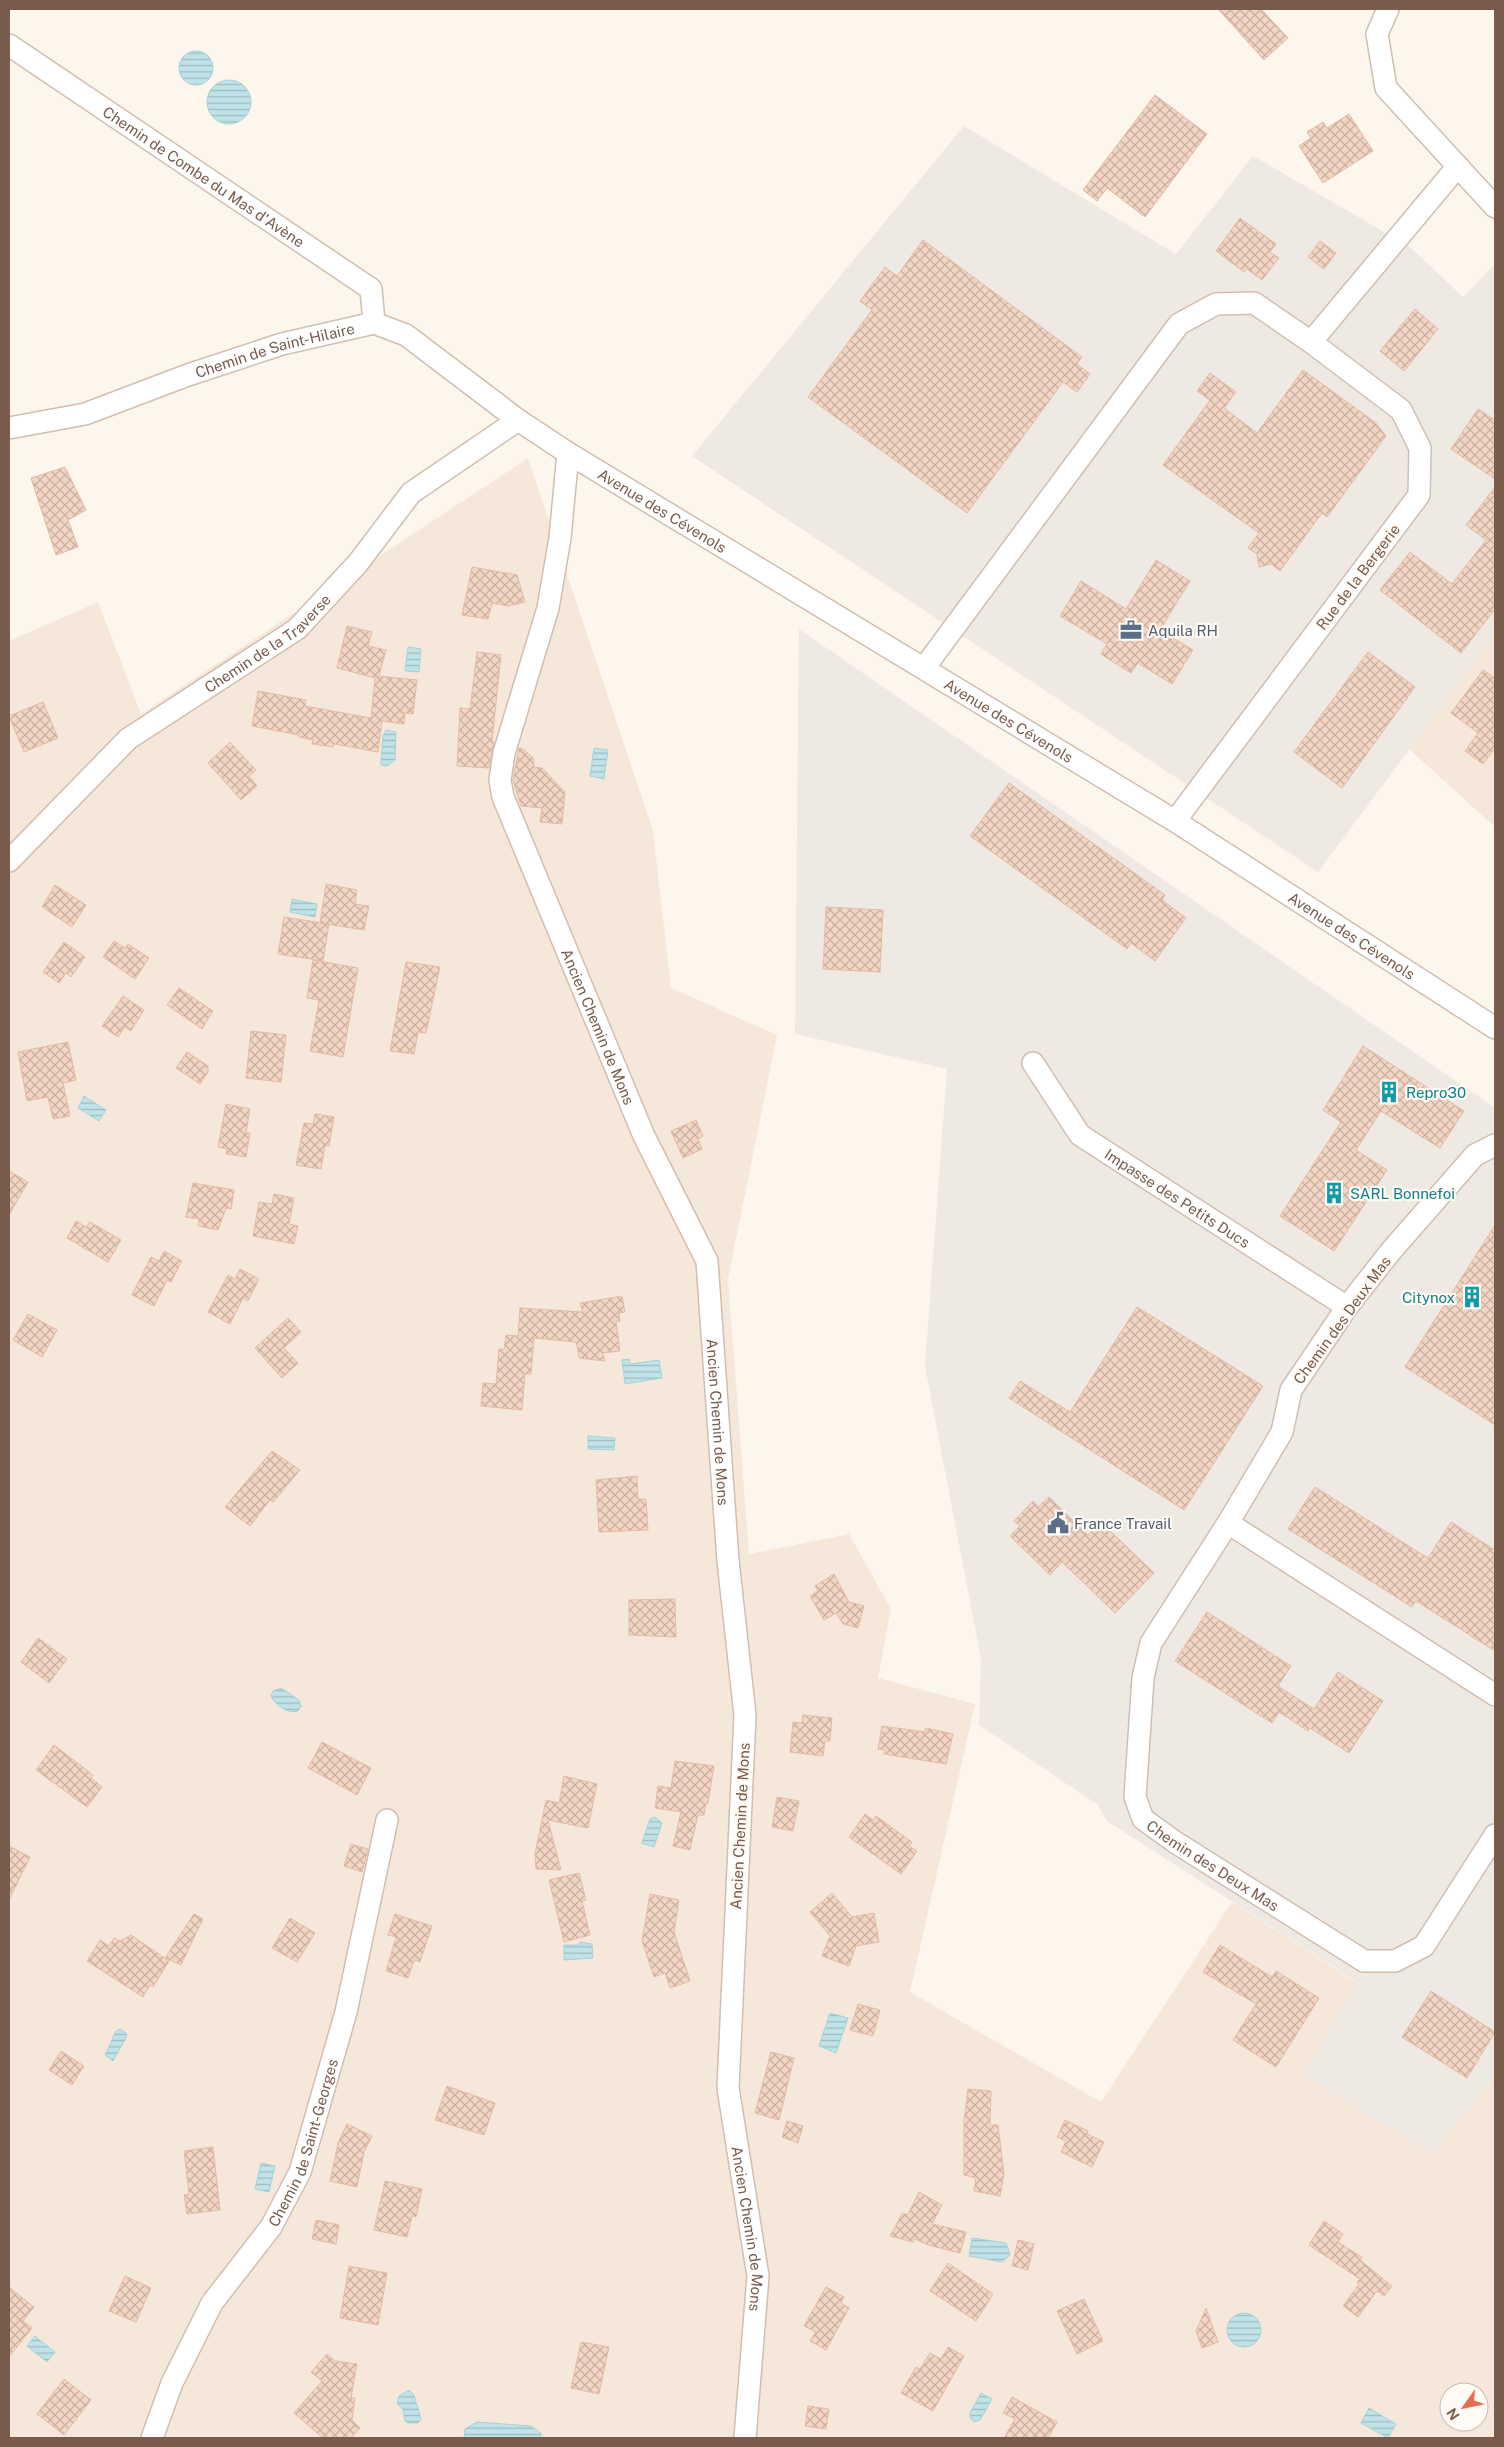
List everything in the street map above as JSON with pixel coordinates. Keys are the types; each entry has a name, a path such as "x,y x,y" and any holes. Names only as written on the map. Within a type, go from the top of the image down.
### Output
{"street":[{"path":"1388,9 1378,34 1386,88 1495,207"},
{"name":"Chemin de Combe du Mas d'Avène","path":"9,45 371,289 374,323"},
{"path":"1311,342 1458,166"},
{"name":"Rue de la Bergerie","path":"924,668 1179,324 1216,304 1254,303 1311,342 1401,410 1420,448 1420,495 1175,821"},
{"name":"Chemin de Saint-Hilaire","path":"9,428 86,414 188,375 282,344 374,323 406,335 518,420"},
{"name":"Avenue des Cévenols","path":"518,420 568,453 1175,821 1495,1028"},
{"name":"Chemin de la Traverse","path":"9,861 128,739 298,629 358,563 411,493 518,420"},
{"name":"Ancien Chemin de Mons","path":"568,453 560,538 548,608 504,754 500,780 503,797 644,1136 707,1261 728,1561 745,1715 728,2088 758,2276 745,2438"},
{"name":"Impasse des Petits Ducs","path":"1033,1063 1080,1135 1347,1307"},
{"name":"Chemin des Deux Mas","path":"1495,1145 1475,1154 1391,1251 1347,1307 1291,1390 1282,1432 1228,1523 1151,1643 1143,1678 1135,1797 1144,1819 1175,1842 1364,1961 1396,1961 1424,1946 1495,1835"},
{"path":"1228,1523 1495,1695"},
{"name":"Chemin de Saint-Georges","path":"152,2438 172,2383 212,2302 271,2227 300,2172 346,2012 387,1820"}],"shaded area":[{"path":"964,126 1176,254 1253,156 1410,247 1463,297 1495,264 1495,635 1318,872 692,456"},
{"path":"528,458 653,831 671,988 777,1035 728,1279 749,1554 849,1534 891,1609 878,1678 975,1704 910,1992 1101,2102 1232,1902 1357,1983 1303,2075 1433,2154 1495,2077 1495,2438 9,2438 9,641 98,602 141,714"},
{"path":"1495,627 1495,827 1409,749"},
{"path":"799,629 1495,1108 1495,2077 1433,2154 1303,2075 1357,1982 1107,1821 1098,1805 979,1725 981,1659 925,1366 947,1069 795,1034"}],"water":[{"path":"196,51 208,56 213,68 208,80 196,85 184,80 179,68 184,56"},
{"path":"229,80 241,84 247,90 251,102 247,114 241,120 229,124 217,120 211,114 207,102 211,90 217,84"},
{"path":"408,647 421,649 419,672 405,671"},
{"path":"386,730 396,732 395,760 387,766 381,765 383,736"},
{"path":"594,748 608,750 604,779 590,776"},
{"path":"292,899 317,904 315,917 290,912"},
{"path":"84,1096 106,1110 99,1121 78,1108"},
{"path":"629,1359 630,1364 659,1360 662,1378 625,1384 622,1360"},
{"path":"588,1436 615,1438 614,1450 588,1449"},
{"path":"281,1688 299,1700 301,1706 298,1711 286,1710 273,1699 271,1696 273,1691"},
{"path":"655,1817 662,1823 654,1847 642,1843 650,1819"},
{"path":"580,1942 592,1944 593,1958 564,1960 564,1945 580,1945"},
{"path":"830,2013 848,2018 836,2053 819,2046"},
{"path":"120,2029 127,2036 113,2061 105,2055 116,2031"},
{"path":"261,2163 275,2166 269,2192 255,2189"},
{"path":"972,2238 1006,2243 1010,2255 1002,2262 969,2256"},
{"path":"1244,2313 1256,2318 1261,2330 1256,2342 1244,2347 1232,2342 1227,2330 1232,2318"},
{"path":"35,2336 55,2352 47,2362 27,2346"},
{"path":"409,2390 414,2395 421,2419 418,2423 408,2423 405,2421 403,2410 397,2403 399,2396"},
{"path":"981,2393 992,2399 980,2420 974,2422 970,2418 970,2413"},
{"path":"1369,2408 1396,2424 1388,2438 1361,2423"},
{"path":"477,2422 531,2426 541,2433 541,2438 464,2438 465,2429"}],"building":[{"path":"1218,9 1261,9 1288,38 1264,60"},
{"path":"1155,95 1207,134 1145,217 1107,188 1097,201 1083,190"},
{"path":"1349,114 1373,151 1323,183 1299,146 1311,138 1307,132 1323,122 1327,128"},
{"path":"1240,218 1276,244 1270,252 1279,258 1262,280 1247,269 1244,272 1216,251"},
{"path":"923,240 1082,357 1077,364 1090,374 1077,392 1063,382 967,513 808,397 872,310 860,301 885,267 897,276"},
{"path":"1320,241 1336,253 1324,269 1308,257"},
{"path":"1415,309 1438,329 1404,371 1380,351"},
{"path":"1303,370 1376,423 1386,436 1327,517 1322,513 1280,571 1271,564 1259,567 1257,554 1248,548 1259,533 1163,465 1210,400 1197,391 1210,373 1236,392 1224,408 1257,433"},
{"path":"1478,409 1495,420 1495,479 1451,449"},
{"path":"65,467 86,510 68,520 78,547 56,555 31,478"},
{"path":"1495,487 1495,609 1461,653 1380,590 1410,552 1452,584 1486,540 1466,525"},
{"path":"1156,560 1190,581 1160,630 1193,650 1172,684 1138,663 1131,673 1101,654 1107,644 1060,616 1081,581 1126,609"},
{"path":"472,567 517,575 525,602 509,606 492,603 488,619 462,615"},
{"path":"347,626 372,632 368,646 386,650 379,676 417,680 413,714 405,713 404,724 382,721 378,752 334,744 333,747 312,744 313,740 299,737 299,735 252,726 258,691 306,700 305,706 371,718 375,678 337,668"},
{"path":"477,652 501,655 492,742 494,742 489,768 457,766 460,708 470,709"},
{"path":"1368,652 1415,687 1342,788 1294,752"},
{"path":"1483,670 1495,678 1495,748 1483,764 1465,751 1478,733 1451,713"},
{"path":"43,702 58,738 24,752 9,716"},
{"path":"230,742 256,770 249,776 257,786 241,800 208,763"},
{"path":"519,748 523,749 534,759 534,767 542,768 565,792 562,824 540,822 542,808 521,806 513,780"},
{"path":"1009,783 1165,895 1162,900 1186,918 1155,961 1131,943 1127,949 970,836"},
{"path":"326,884 357,890 355,904 369,906 364,930 320,923"},
{"path":"55,885 86,905 72,927 42,907"},
{"path":"826,907 883,910 880,972 823,969"},
{"path":"284,917 329,924 323,961 278,954"},
{"path":"114,941 125,948 128,944 149,958 135,979 103,957"},
{"path":"64,942 85,957 71,977 66,973 59,983 43,972"},
{"path":"313,960 358,968 343,1057 310,1051 319,1000 307,998"},
{"path":"406,962 440,967 426,1033 418,1032 414,1054 390,1051"},
{"path":"179,988 213,1011 202,1029 167,1005"},
{"path":"123,996 144,1010 131,1031 125,1027 118,1037 102,1026"},
{"path":"251,1031 286,1035 281,1082 246,1078"},
{"path":"68,1042 76,1080 63,1083 70,1116 53,1119 48,1097 27,1101 18,1052"},
{"path":"1363,1046 1464,1111 1440,1148 1381,1111 1356,1150 1387,1170 1334,1251 1280,1216 1341,1122 1323,1110"},
{"path":"187,1052 208,1066 208,1072 200,1084 176,1068"},
{"path":"226,1104 250,1109 246,1133 250,1133 246,1157 226,1154 227,1149 218,1147"},
{"path":"315,1114 334,1117 329,1146 325,1146 321,1169 296,1165 304,1123 313,1124"},
{"path":"696,1120 703,1136 698,1139 702,1149 683,1158 671,1131"},
{"path":"9,1171 28,1182 9,1215"},
{"path":"193,1183 234,1190 231,1209 226,1208 218,1230 198,1226 199,1219 186,1217"},
{"path":"274,1194 294,1198 289,1224 298,1226 294,1244 253,1236 259,1202 272,1204"},
{"path":"76,1221 86,1227 90,1222 121,1240 108,1262 67,1238"},
{"name":"Citynox","path":"1495,1225 1495,1425 1405,1367"},
{"path":"164,1251 182,1261 171,1282 167,1280 154,1306 132,1295 151,1257 159,1261"},
{"path":"240,1269 259,1279 248,1301 243,1298 230,1324 208,1312 228,1275 235,1279"},
{"path":"622,1296 625,1312 619,1313 620,1321 616,1321 620,1351 603,1353 605,1361 579,1358 575,1342 534,1338 531,1374 525,1374 522,1410 481,1406 483,1383 496,1384 499,1349 504,1349 506,1335 518,1336 520,1308 583,1312 580,1303"},
{"path":"1137,1307 1263,1386 1184,1510 1009,1398 1020,1381 1070,1412"},
{"path":"28,1314 57,1330 42,1357 13,1340"},
{"path":"288,1318 301,1332 284,1348 298,1363 282,1378 255,1348"},
{"path":"272,1451 300,1470 273,1502 270,1500 250,1526 225,1507"},
{"path":"637,1476 638,1499 646,1499 648,1530 599,1532 596,1480"},
{"path":"1315,1487 1428,1558 1451,1522 1495,1550 1495,1651 1416,1601 1412,1607 1288,1529"},
{"path":"1049,1497 1088,1535 1101,1522 1154,1573 1115,1613 1062,1562 1050,1575 1010,1536 1020,1526 1014,1521 1033,1501 1038,1507"},
{"path":"834,1574 849,1602 864,1606 858,1628 843,1624 836,1613 824,1620 810,1596 818,1591 815,1586"},
{"path":"675,1599 676,1637 629,1635 629,1600"},
{"path":"1207,1612 1291,1666 1278,1686 1314,1709 1338,1672 1383,1701 1349,1753 1310,1728 1308,1731 1279,1712 1272,1723 1175,1661"},
{"path":"38,1638 67,1659 49,1683 21,1662"},
{"path":"803,1715 832,1718 830,1741 825,1741 823,1756 790,1752 793,1722 802,1723"},
{"path":"882,1726 925,1732 926,1728 953,1734 946,1764 884,1754 884,1750 878,1749"},
{"path":"322,1742 371,1768 357,1795 308,1768"},
{"path":"54,1745 93,1775 91,1778 102,1787 87,1807 36,1770"},
{"path":"675,1761 714,1766 708,1803 706,1803 704,1815 698,1815 690,1850 673,1846 681,1812 655,1808 658,1786 671,1788"},
{"path":"564,1776 597,1784 588,1828 548,1820 561,1870 536,1869 535,1854 546,1800 559,1803"},
{"path":"777,1797 799,1801 793,1831 772,1827"},
{"path":"865,1814 873,1820 876,1816 912,1842 909,1846 917,1851 901,1874 849,1837"},
{"path":"351,1844 368,1849 362,1872 344,1866"},
{"path":"9,1846 30,1857 9,1900"},
{"path":"579,1873 586,1900 582,1901 590,1935 564,1942 549,1880"},
{"path":"832,1893 852,1917 874,1913 879,1942 856,1946 849,1966 822,1956 830,1936 810,1912"},
{"path":"650,1894 679,1900 674,1932 690,1981 670,1988 665,1973 654,1977 642,1941"},
{"path":"194,1914 203,1919 181,1965 165,1958"},
{"path":"395,1914 432,1926 420,1962 414,1960 408,1978 386,1971 396,1937 388,1935"},
{"path":"290,1918 315,1933 297,1962 272,1948"},
{"path":"131,1935 169,1961 153,1987 150,1985 143,1997 87,1961 100,1940 109,1946 114,1938 120,1941"},
{"path":"1220,1945 1272,1977 1276,1971 1319,1998 1276,2067 1233,2040 1256,2004 1203,1972"},
{"path":"1431,1991 1495,2032 1467,2078 1402,2037"},
{"path":"858,2004 880,2010 873,2036 850,2030"},
{"path":"61,2051 84,2066 72,2085 49,2070"},
{"path":"771,2052 794,2058 779,2120 755,2113"},
{"path":"447,2086 495,2103 484,2135 435,2120"},
{"path":"968,2089 991,2091 990,2125 998,2125 1004,2174 1000,2196 974,2191 976,2178 964,2175 964,2121"},
{"path":"1065,2120 1088,2131 1087,2134 1104,2142 1092,2167 1061,2152 1066,2141 1057,2137"},
{"path":"787,2121 803,2126 798,2143 782,2137"},
{"path":"347,2124 372,2136 364,2152 357,2187 330,2181 338,2143"},
{"path":"213,2147 220,2210 187,2214 184,2195 189,2194 184,2151"},
{"path":"385,2181 422,2189 416,2217 412,2216 407,2237 374,2230"},
{"path":"919,2192 942,2205 932,2224 966,2232 960,2253 928,2245 915,2239 913,2242 890,2236 902,2214 908,2214"},
{"path":"316,2220 339,2225 336,2244 312,2239"},
{"path":"1324,2221 1343,2234 1338,2242 1362,2257 1360,2260 1392,2286 1384,2296 1377,2291 1358,2317 1343,2306 1359,2284 1357,2282 1360,2279 1309,2245"},
{"path":"1018,2240 1034,2244 1028,2270 1012,2266"},
{"path":"948,2263 993,2294 976,2321 930,2291"},
{"path":"349,2266 387,2273 378,2325 340,2318"},
{"path":"125,2276 151,2288 136,2322 109,2311"},
{"path":"9,2287 34,2307 23,2321 32,2328 9,2357"},
{"path":"826,2287 844,2297 841,2303 849,2308 826,2350 810,2341 816,2332 804,2326"},
{"path":"1084,2299 1103,2341 1077,2354 1057,2311"},
{"path":"1206,2308 1218,2342 1202,2348 1196,2331"},
{"path":"581,2342 609,2347 599,2394 571,2388"},
{"path":"948,2347 964,2356 933,2411 901,2393 916,2367 920,2369 930,2353 941,2359"},
{"path":"327,2354 335,2361 357,2364 351,2398 355,2398 352,2420 360,2428 351,2438 323,2438 294,2413 322,2381 311,2372"},
{"path":"64,2379 91,2400 64,2435 37,2414"},
{"path":"1012,2397 1057,2422 1048,2438 1004,2438 1015,2419 1003,2413"},
{"path":"808,2406 829,2409 826,2429 805,2426"}],"place":[{"name":"Aquila RH","path":"1131,630"},
{"name":"Repro30","path":"1389,1092"},
{"name":"SARL Bonnefoi","path":"1334,1193"},
{"name":"Citynox","path":"1472,1297"},
{"name":"France Travail","path":"1058,1523"}]}
